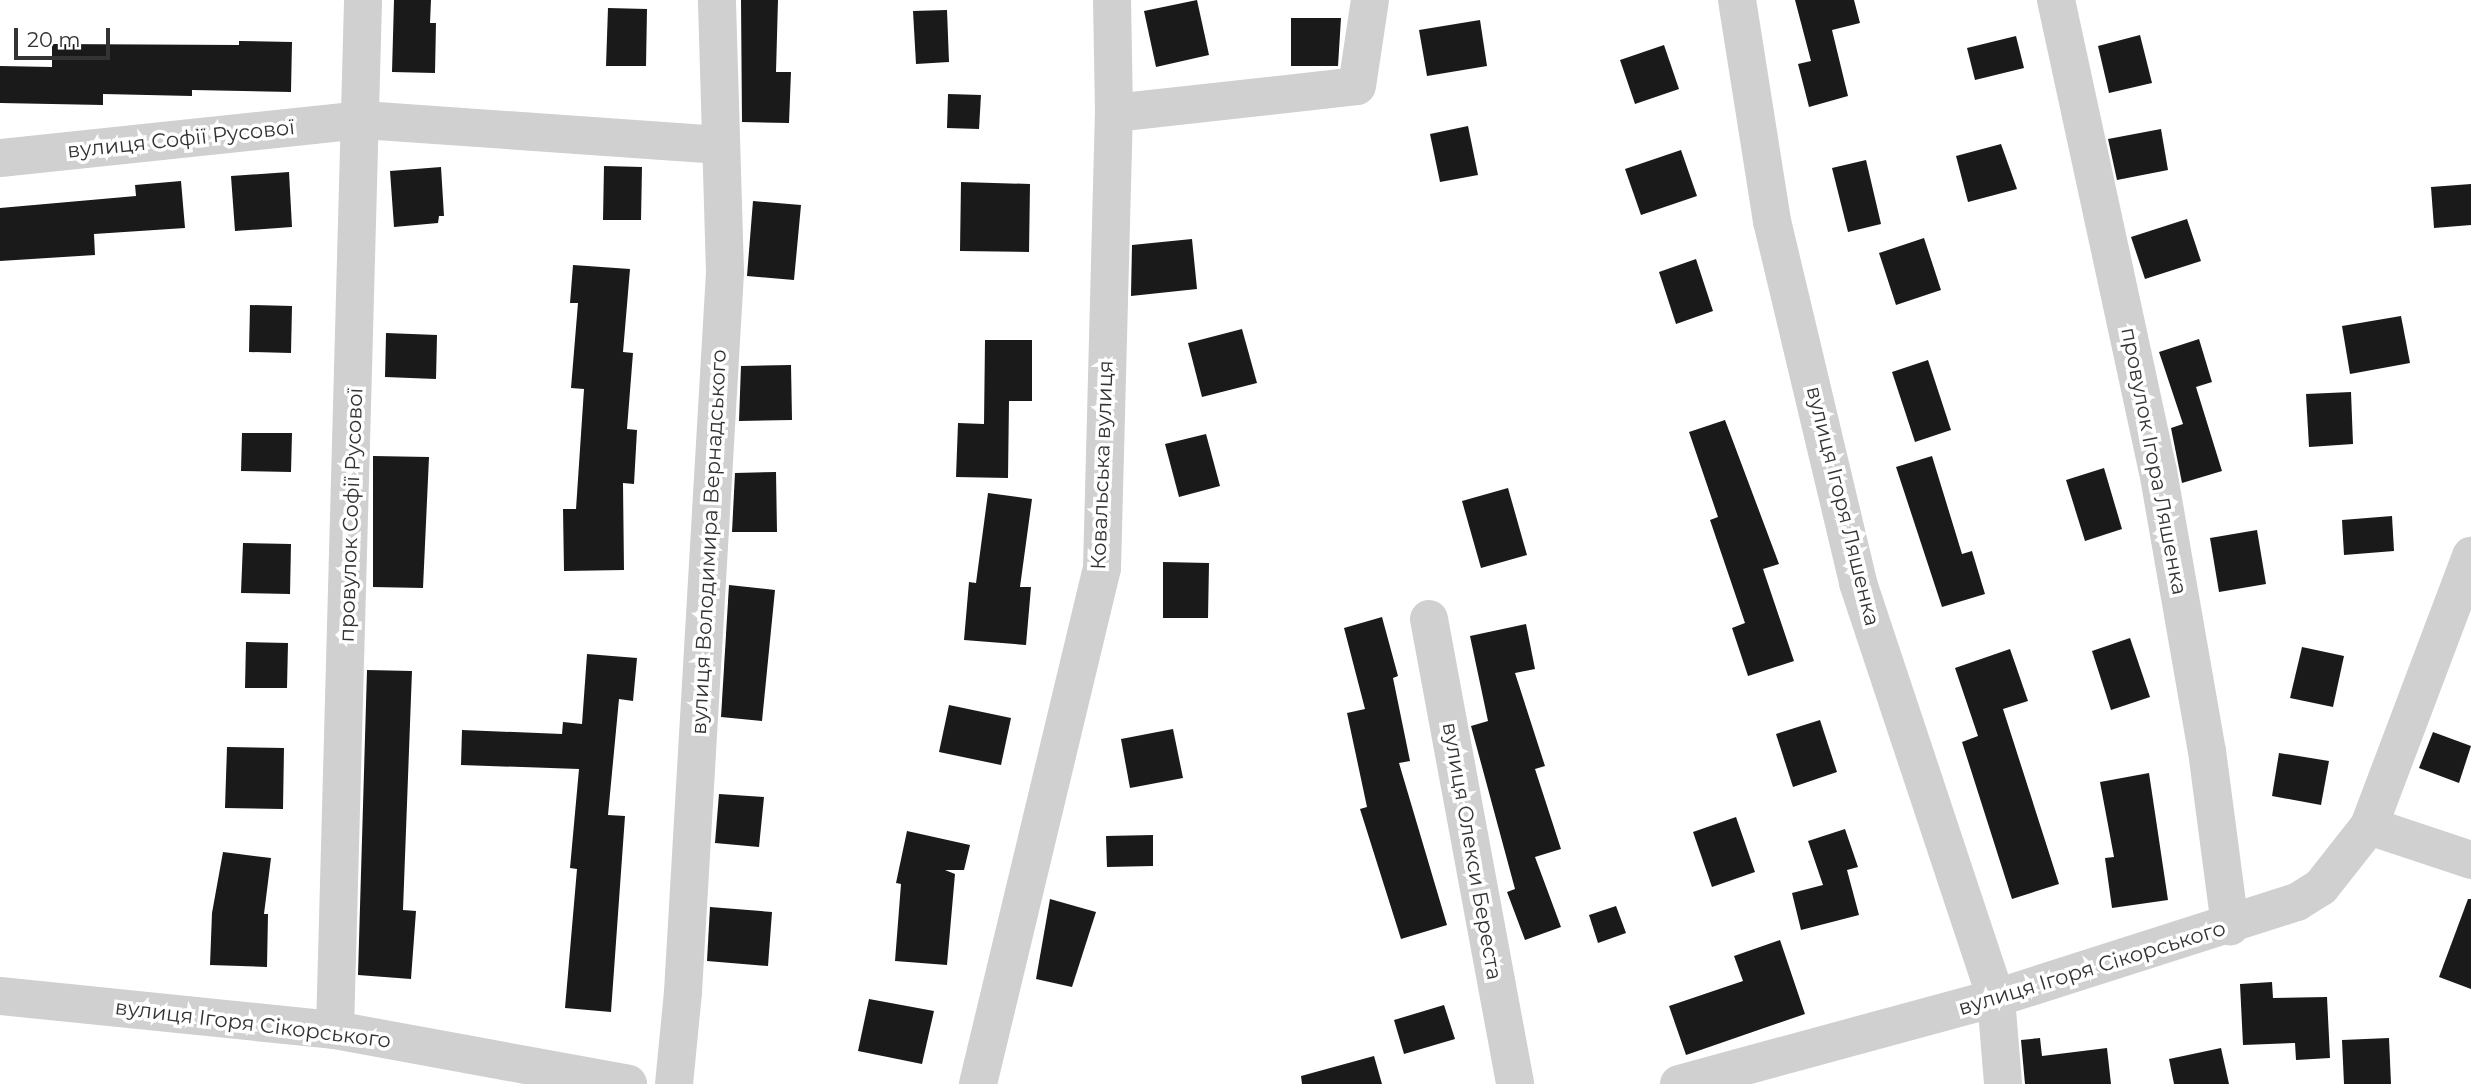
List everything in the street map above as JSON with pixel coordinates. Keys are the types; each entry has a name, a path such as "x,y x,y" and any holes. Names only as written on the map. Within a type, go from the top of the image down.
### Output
{"street":[{"name":"провулок Софії Русової","path":"335,1030 363,120 363,0"},
{"name":"вулиця Володимира Вернадського","path":"674,1084 684,992 725,272 717,0"},
{"name":"Ковальська вулиця","path":"978,1084 1102,568 1114,113 1112,0"},
{"path":"1114,113 1357,86 1370,0"},
{"name":"вулиця Ігоря Ляшенка","path":"1737,0 1772,221 1858,583 1996,998 2003,1084"},
{"name":"провулок Ігора Ляшенка","path":"2056,0 2166,512 2230,926"},
{"name":"вулиця Софії Русової","path":"0,158 363,120 720,145"},
{"name":"вулиця Ігоря Сікорського","path":"1679,1084 1996,998 2230,926 2297,902 2321,887 2369,826 2471,556"},
{"name":"вулиця Олекси Береста","path":"1429,619 1515,1084"},
{"path":"2369,826 2471,860"},
{"name":"вулиця Ігоря Сікорського","path":"0,996 335,1030 628,1084"}],"building":[{"path":"394,0 431,0 430,23 436,23 435,73 392,72"},
{"path":"741,0 778,0 776,72 791,72 789,123 742,122"},
{"path":"1197,0 1209,55 1156,67 1144,11"},
{"path":"1795,0 1854,0 1860,23 1832,30 1848,96 1809,107 1798,64 1811,61"},
{"path":"608,8 647,9 646,66 606,66"},
{"path":"947,10 949,62 916,64 913,11"},
{"path":"1291,18 1341,18 1338,66 1291,66"},
{"path":"1480,20 1487,66 1427,76 1419,30"},
{"path":"2140,35 2152,83 2109,93 2098,46"},
{"path":"2016,36 2024,68 1975,80 1967,48"},
{"path":"239,41 292,42 291,92 192,90 192,96 103,94 103,105 0,103 0,66 52,67 52,44 239,45"},
{"path":"1664,45 1679,89 1635,104 1620,60"},
{"path":"948,94 981,95 979,129 947,128"},
{"path":"1468,126 1478,175 1440,182 1430,134"},
{"path":"2161,129 2168,170 2117,180 2108,139"},
{"path":"2001,144 2017,189 1968,202 1956,156"},
{"path":"1681,150 1697,196 1641,215 1625,169"},
{"path":"1866,160 1881,224 1848,232 1832,168"},
{"path":"604,166 642,167 641,220 603,220"},
{"path":"441,167 444,216 439,216 438,223 394,227 390,171"},
{"path":"289,172 292,227 235,231 231,176"},
{"path":"181,181 185,228 94,234 95,255 0,261 0,208 136,196 135,185"},
{"path":"961,182 1030,184 1029,252 960,251"},
{"path":"2471,184 2471,225 2434,228 2431,187"},
{"path":"753,201 801,205 794,280 747,276"},
{"path":"2187,219 2201,261 2145,279 2131,237"},
{"path":"1924,238 1941,290 1896,305 1879,253"},
{"path":"1192,239 1197,289 1131,296 1132,245"},
{"path":"1696,259 1713,311 1676,324 1659,272"},
{"path":"573,265 630,269 623,352 633,353 627,429 637,430 634,484 623,483 624,570 564,571 563,509 576,509 584,389 571,388 578,303 570,303"},
{"path":"250,305 292,306 291,353 249,352"},
{"path":"2401,316 2410,363 2350,374 2342,326"},
{"path":"1242,329 1257,383 1202,397 1188,343"},
{"path":"386,333 437,335 436,379 385,377"},
{"path":"2199,339 2212,382 2196,387 2222,471 2182,483 2171,428 2183,424 2159,352"},
{"path":"985,340 1032,340 1032,401 1009,401 1008,478 956,477 958,423 984,424"},
{"path":"1928,360 1951,430 1915,442 1892,372"},
{"path":"791,365 792,420 739,421 741,366"},
{"path":"2351,392 2353,444 2309,447 2306,394"},
{"path":"1725,420 1779,564 1763,569 1794,661 1748,676 1732,628 1745,623 1710,520 1718,517 1689,432"},
{"path":"242,433 292,433 291,472 241,471"},
{"path":"1206,434 1220,486 1179,497 1165,444"},
{"path":"373,456 429,457 423,588 373,587"},
{"path":"1932,456 1962,554 1972,551 1985,594 1942,607 1896,467"},
{"path":"2104,468 2122,529 2085,541 2066,480"},
{"path":"776,472 777,532 732,532 735,473"},
{"path":"1508,488 1527,555 1481,568 1462,501"},
{"path":"988,493 1032,499 1020,587 1031,587 1026,645 964,640 969,582 976,583"},
{"path":"2392,516 2394,551 2344,555 2342,520"},
{"path":"2257,530 2266,584 2219,592 2210,538"},
{"path":"243,543 291,544 290,594 241,593"},
{"path":"1163,562 1209,563 1208,618 1163,618"},
{"path":"729,585 775,590 762,721 721,717"},
{"path":"1382,617 1398,676 1393,678 1410,761 1399,763 1447,925 1401,939 1360,809 1367,807 1347,713 1365,709 1344,628"},
{"path":"1526,624 1535,669 1515,673 1545,766 1535,769 1561,849 1535,857 1561,927 1525,940 1507,892 1515,889 1471,726 1488,721 1470,636"},
{"path":"2130,638 2150,697 2111,710 2092,651"},
{"path":"246,642 288,643 287,688 245,688"},
{"path":"2302,647 2344,656 2333,707 2290,698"},
{"path":"2010,649 2028,701 2003,709 2059,884 2012,899 1962,742 1978,736 1955,668"},
{"path":"587,654 637,658 633,701 619,699 608,815 625,816 611,1012 565,1008 577,869 570,868 579,769 461,765 462,730 562,734 563,722 582,724"},
{"path":"367,670 412,671 403,910 416,911 411,979 358,975"},
{"path":"949,705 1011,718 1001,765 939,752"},
{"path":"1820,720 1837,772 1793,787 1776,734"},
{"path":"1173,729 1183,778 1130,788 1121,739"},
{"path":"2433,732 2471,746 2459,783 2419,768"},
{"path":"227,747 284,748 283,809 225,808"},
{"path":"2279,753 2329,761 2321,805 2272,796"},
{"path":"2149,773 2168,900 2112,908 2105,858 2114,857 2100,782"},
{"path":"719,794 764,797 759,847 715,843"},
{"path":"1736,817 1755,872 1712,887 1693,832"},
{"path":"1845,829 1858,867 1847,870 1859,915 1801,930 1792,893 1823,885 1808,841"},
{"path":"907,831 970,845 964,870 945,870 955,874 947,965 895,961 901,884 896,883"},
{"path":"1153,835 1153,866 1107,867 1106,836"},
{"path":"223,852 271,858 264,914 268,914 267,967 210,965 212,913"},
{"path":"1050,899 1096,912 1072,987 1036,979"},
{"path":"2468,899 2471,899 2471,989 2439,977"},
{"path":"1616,906 1626,933 1598,943 1589,915"},
{"path":"710,907 772,912 768,966 707,961"},
{"path":"1780,940 1805,1014 1686,1055 1669,1006 1743,981 1734,956"},
{"path":"2272,982 2273,998 2327,997 2330,1058 2296,1060 2295,1043 2243,1045 2240,984"},
{"path":"869,999 934,1011 922,1064 858,1051"},
{"path":"1444,1005 1455,1039 1404,1054 1394,1020"},
{"path":"2040,1038 2042,1056 2107,1048 2111,1084 2025,1084 2021,1040"},
{"path":"2389,1038 2391,1084 2344,1084 2342,1040"},
{"path":"2221,1048 2229,1084 2174,1084 2169,1059"},
{"path":"1374,1056 1382,1084 1302,1084 1301,1076"}]}
